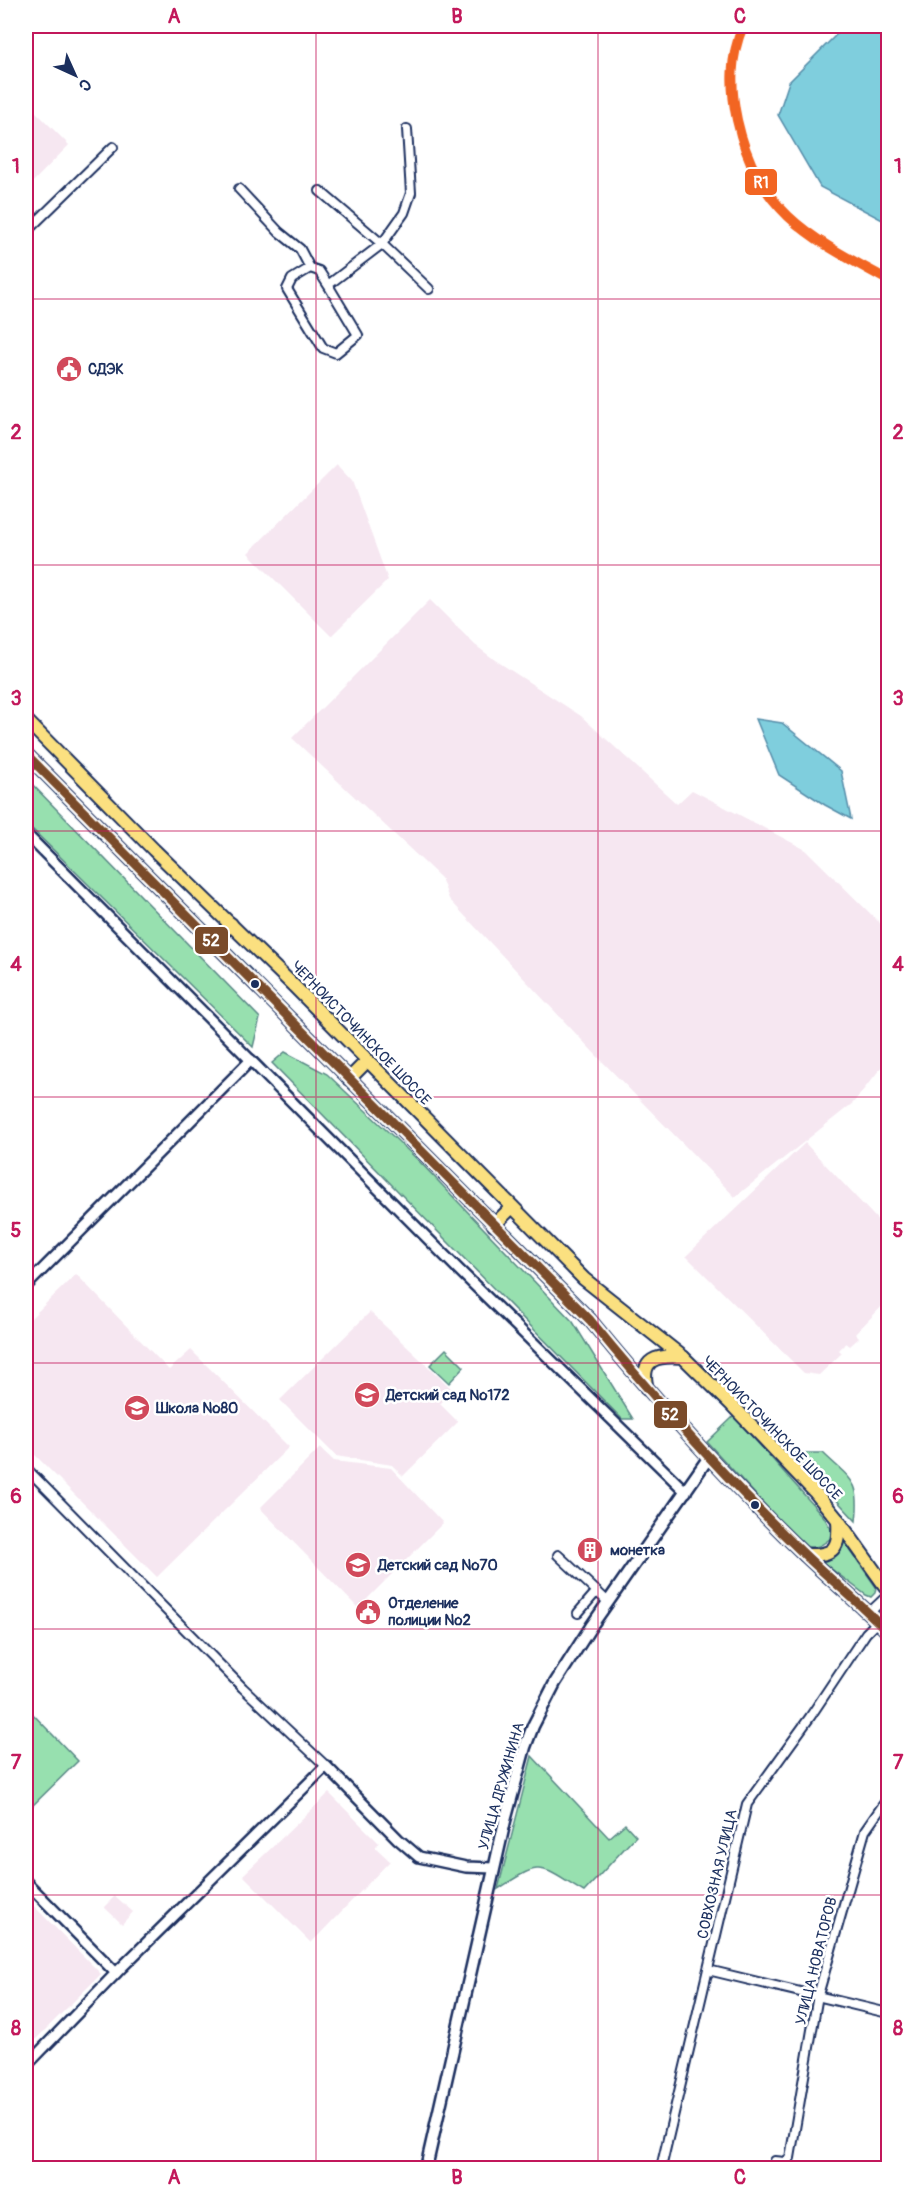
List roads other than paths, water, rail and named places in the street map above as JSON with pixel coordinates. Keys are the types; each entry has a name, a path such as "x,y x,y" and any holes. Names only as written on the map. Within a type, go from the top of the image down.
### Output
{"main road":[{"name":"ЧЕРНОИСТОЧИНСКОЕ ШОССЕ","path":"26,720 584,1279 684,1358 814,1491 838,1520 888,1590"},
{"path":"26,754 590,1320 648,1392 709,1457 805,1555 888,1632"},
{"path":"214,942 231,924"},
{"path":"349,1079 367,1061"},
{"path":"494,1225 512,1207"},
{"name":"ЧЕРНОИСТОЧИНСКОЕ ШОССЕ","path":"648,1392 644,1373 654,1359 666,1356 684,1358"},
{"name":"УЛИЦА ДРУЖИНИНА","path":"426,2169 494,1868 522,1757 533,1726 555,1683 608,1602 709,1457"},
{"name":"ЧЕРНОИСТОЧИНСКОЕ ШОССЕ","path":"805,1555 823,1556 834,1549 839,1539 838,1520"}],"street":[{"path":"328,285 382,244 404,213 411,193 407,129"},
{"path":"26,232 113,147"},
{"path":"239,189 279,232 300,249 310,268"},
{"path":"320,191 382,244 429,289"},
{"path":"310,268 319,270 328,285 358,335 336,352 323,348 287,289 292,279 310,268"},
{"path":"26,834 466,1278 686,1492"},
{"path":"26,1286 251,1060"},
{"path":"26,1467 243,1688 419,1857 466,1867 494,1868"},
{"path":"558,1555 608,1602"},
{"path":"578,1613 597,1592"},
{"name":"СОВХОЗНАЯ УЛИЦА","path":"661,2169 747,1804 866,1634 888,1595"},
{"path":"26,2066 116,1973 326,1766"},
{"name":"УЛИЦА НОВАТОРОВ","path":"775,2161 785,2162 790,2158 818,1995 865,1831 888,1798"},
{"path":"26,1882 116,1973"},
{"path":"708,1970 888,2013"}],"water":[{"path":"845,26 888,26 888,223 820,187 778,115 789,82"},
{"path":"756,719 782,723 841,771 851,819 779,775"}],"place":[{"name":"СДЭК","path":"69,369"},
{"name":"Детский сад №172","path":"367,1395"},
{"name":"Школа №80","path":"137,1408"},
{"name":"монетка","path":"590,1550"},
{"name":"Детский сад №70","path":"358,1565"},
{"name":"Отделение полиции №2","path":"368,1612"}]}
